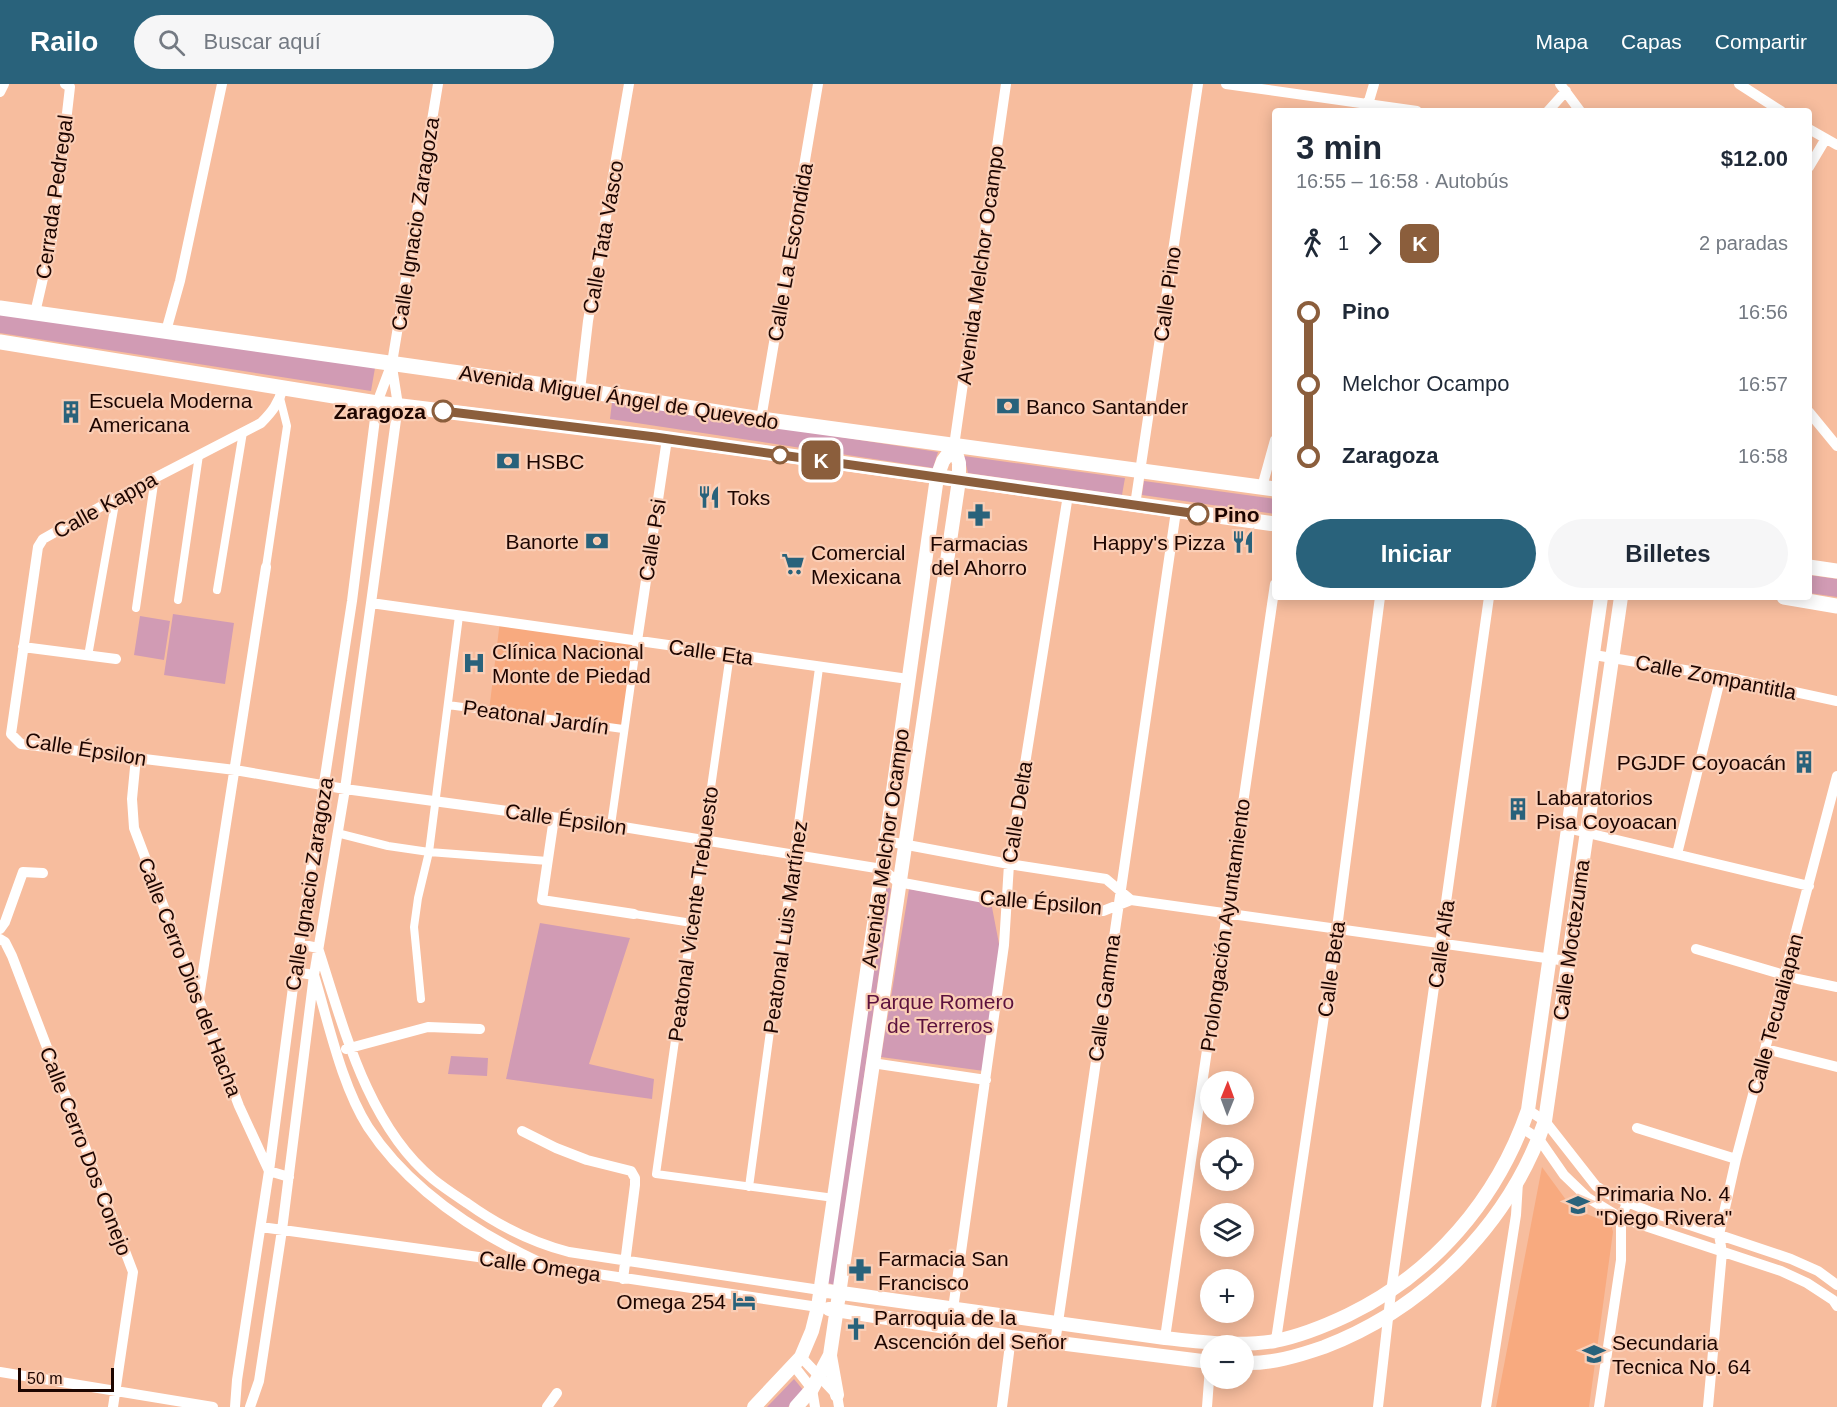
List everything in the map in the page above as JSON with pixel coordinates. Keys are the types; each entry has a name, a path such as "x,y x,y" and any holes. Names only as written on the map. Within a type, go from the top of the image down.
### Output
{"main road":[{"name":"Avenida Miguel Ángel de Quevedo","path":"0,308 580,390 761,419 1268,488"},
{"name":"Avenida Miguel Ángel de Quevedo","path":"0,342 281,393 398,405 667,439 1272,524"},
{"path":"1812,568 1837,572"},
{"path":"1802,600 1837,606"}],"street":[{"path":"0,92 4,84"},
{"name":"Cerrada Pedregal","path":"35,313 52,235 70,87 65,84"},
{"path":"166,331 180,282 222,84"},
{"name":"Calle Ignacio Zaragoza","path":"236,1407 237,1380 269,1171 295,972 352,601 377,403 392,363 438,84"},
{"name":"Calle Tata Vasco","path":"580,390 588,321 629,84"},
{"name":"Calle La Escondida","path":"761,419 818,84"},
{"name":"Avenida Melchor Ocampo","path":"830,1355 959,480 959,463 954,446 1006,84"},
{"name":"Calle Pino","path":"1135,505 1198,84"},
{"path":"1226,84 1367,107 1374,84"},
{"path":"1738,84 1775,108"},
{"path":"1550,108 1563,88 1578,108"},
{"path":"1812,131 1837,145"},
{"path":"1812,162 1825,140"},
{"name":"Calle Ignacio Zaragoza","path":"250,1407 259,1381 282,1230 314,975 345,789 398,405 392,363"},
{"path":"198,999 287,426 281,393"},
{"name":"Calle Kappa","path":"13,720 38,547 43,539 155,477 261,423 272,412 281,393"},
{"path":"1812,416 1837,446"},
{"path":"217,590 243,432"},
{"name":"Calle Psi","path":"637,641 667,439"},
{"name":"Avenida Melchor Ocampo","path":"798,1361 812,1331 818,1307 937,477 943,461 954,446"},
{"path":"178,600 199,455"},
{"path":"1268,488 1272,461"},
{"path":"136,608 155,477"},
{"name":"Calle Delta","path":"953,1309 1004,945 1009,864 1068,495"},
{"path":"88,656 116,498"},
{"name":"Calle Gamma","path":"1055,1343 1176,511"},
{"name":"Prolongación Ayuntamiento","path":"1165,1338 1273,600"},
{"name":"Calle Beta","path":"1276,1340 1337,928 1380,600"},
{"name":"Calle Alfa","path":"1378,1407 1388,1313 1442,944 1489,600"},
{"name":"Calle Moctezuma","path":"1522,1128 1528,1110 1601,600"},
{"name":"Calle Moctezuma","path":"1539,1139 1545,1121 1621,600"},
{"name":"Calle Eta","path":"371,603 908,679"},
{"path":"421,999 414,927 418,897 429,852 459,616"},
{"path":"611,825 637,641"},
{"path":"23,647 116,659"},
{"name":"Peatonal Vicente Trebuesto","path":"730,654 656,1174 749,1187"},
{"name":"Calle Zompantitla","path":"1594,655 1721,676 1837,701"},
{"name":"Peatonal Luis Martínez","path":"749,1187 819,668"},
{"path":"1677,854 1721,676"},
{"name":"Peatonal Jardín","path":"448,705 624,729"},
{"name":"Calle Épsilon","path":"13,720 11,734 21,744 235,770 324,786 611,825 795,854 882,869 898,882 1006,902 1103,911 1131,900"},
{"name":"Calle Cerro Dios del Hacha","path":"136,757 132,799 134,828 239,1106 269,1171"},
{"name":"Calle Tecualiapan","path":"1708,1407 1722,1252 1719,1235 1731,1190 1736,1159 1837,776"},
{"path":"554,818 542,900 692,922"},
{"path":"1567,828 1809,886"},
{"path":"337,833 388,846 429,852 548,861"},
{"name":"Calle Épsilon","path":"886,841 1106,879 1131,900 1567,962"},
{"path":"0,929 5,922 23,872 43,873"},
{"name":"Calle Cerro Dos Conejo","path":"0,939 5,942 12,956 133,1272 113,1407"},
{"path":"300,944 318,948"},
{"name":"Calle Omega","path":"318,948 365,1083 382,1119 406,1151 432,1178 496,1224 523,1236 550,1247 625,1261 1165,1338 1212,1343 1276,1340 1334,1322 1391,1292 1421,1268 1474,1212 1500,1172 1522,1128"},
{"path":"1696,949 1837,987"},
{"path":"295,972 314,975 350,1088 368,1126 396,1161 424,1190 491,1238 550,1267"},
{"path":"337,1052 428,1027 480,1029"},
{"path":"1766,1049 1837,1067"},
{"path":"872,1063 986,1080"},
{"path":"1528,1110 1545,1121 1596,1186 1608,1194 1627,1203 1791,1260 1818,1271 1837,1285"},
{"path":"1522,1128 1539,1139 1564,1174 1588,1198 1621,1218 1781,1271 1807,1283 1833,1300 1837,1306"},
{"path":"1636,1128 1736,1159"},
{"path":"522,1131 587,1160 631,1171 635,1178 635,1185 623,1279"},
{"path":"1254,1362 1275,1361 1302,1355 1342,1340 1429,1286 1463,1256 1489,1225 1518,1181 1539,1139"},
{"path":"269,1171 289,1178"},
{"path":"1486,1407 1516,1215 1518,1181"},
{"path":"749,1187 834,1198"},
{"path":"1599,1407 1621,1260 1621,1218 1627,1203"},
{"name":"Calle Omega","path":"261,1227 1200,1363"},
{"path":"1002,1407 1011,1337"},
{"path":"796,1407 816,1384 830,1355"},
{"path":"830,1355 838,1401"},
{"path":"754,1407 798,1361 816,1384 838,1401"},
{"path":"0,1372 213,1407"},
{"path":"815,1407 816,1384"},
{"path":"1207,1407 1208,1389"},
{"path":"547,1407 558,1393"}],"shaded area":[{"path":"500,621 637,641 623,729 489,711"},
{"path":"1542,1167 1572,1208 1611,1224 1613,1232 1589,1407 1496,1407"}],"green space":[{"path":"0,314 375,368 371,391 0,333"},
{"path":"612,402 938,452 933,468 610,419"},
{"path":"964,456 1125,478 1122,495 968,473"},
{"path":"1144,481 1272,499 1272,514 1142,495"},
{"path":"1812,575 1837,579 1837,597 1812,593"},
{"path":"173,614 234,623 225,684 164,675"},
{"path":"140,616 170,621 164,660 134,655"},
{"path":"885,883 891,889 834,1285 826,1282"},
{"name":"Parque Romero de Terreros","path":"909,889 991,902 1000,949 984,1071 881,1057"},
{"path":"540,923 630,938 589,1064 654,1079 652,1099 506,1079"},
{"path":"451,1056 488,1058 487,1076 448,1074"},
{"path":"794,1379 804,1391 788,1407 767,1407"}],"bus line":[{"name":"K","path":"443,411 655,437 1198,514"}],"place":[{"name":"Banco Santander","path":"1008,406"},
{"name":"Zaragoza","path":"443,411"},
{"name":"Escuela Moderna Americana","path":"71,412"},
{"name":"HSBC","path":"508,461"},
{"name":"Toks","path":"709,497"},
{"name":"Pino","path":"1198,514"},
{"name":"Farmacias del Ahorro","path":"979,515"},
{"name":"Banorte","path":"597,541"},
{"name":"Happy's Pizza","path":"1243,542"},
{"name":"Comercial Mexicana","path":"793,564"},
{"name":"Clínica Nacional Monte de Piedad","path":"474,663"},
{"name":"PGJDF Coyoacán","path":"1804,762"},
{"name":"Labaratorios Pisa Coyoacan","path":"1518,809"},
{"name":"Primaria No. 4 \"Diego Rivera\"","path":"1578,1205"},
{"name":"Farmacia San Francisco","path":"860,1270"},
{"name":"Omega 254","path":"744,1301"},
{"name":"Parroquia de la Ascención del Señor","path":"856,1329"},
{"name":"Secundaria Tecnica No. 64","path":"1594,1354"}]}
